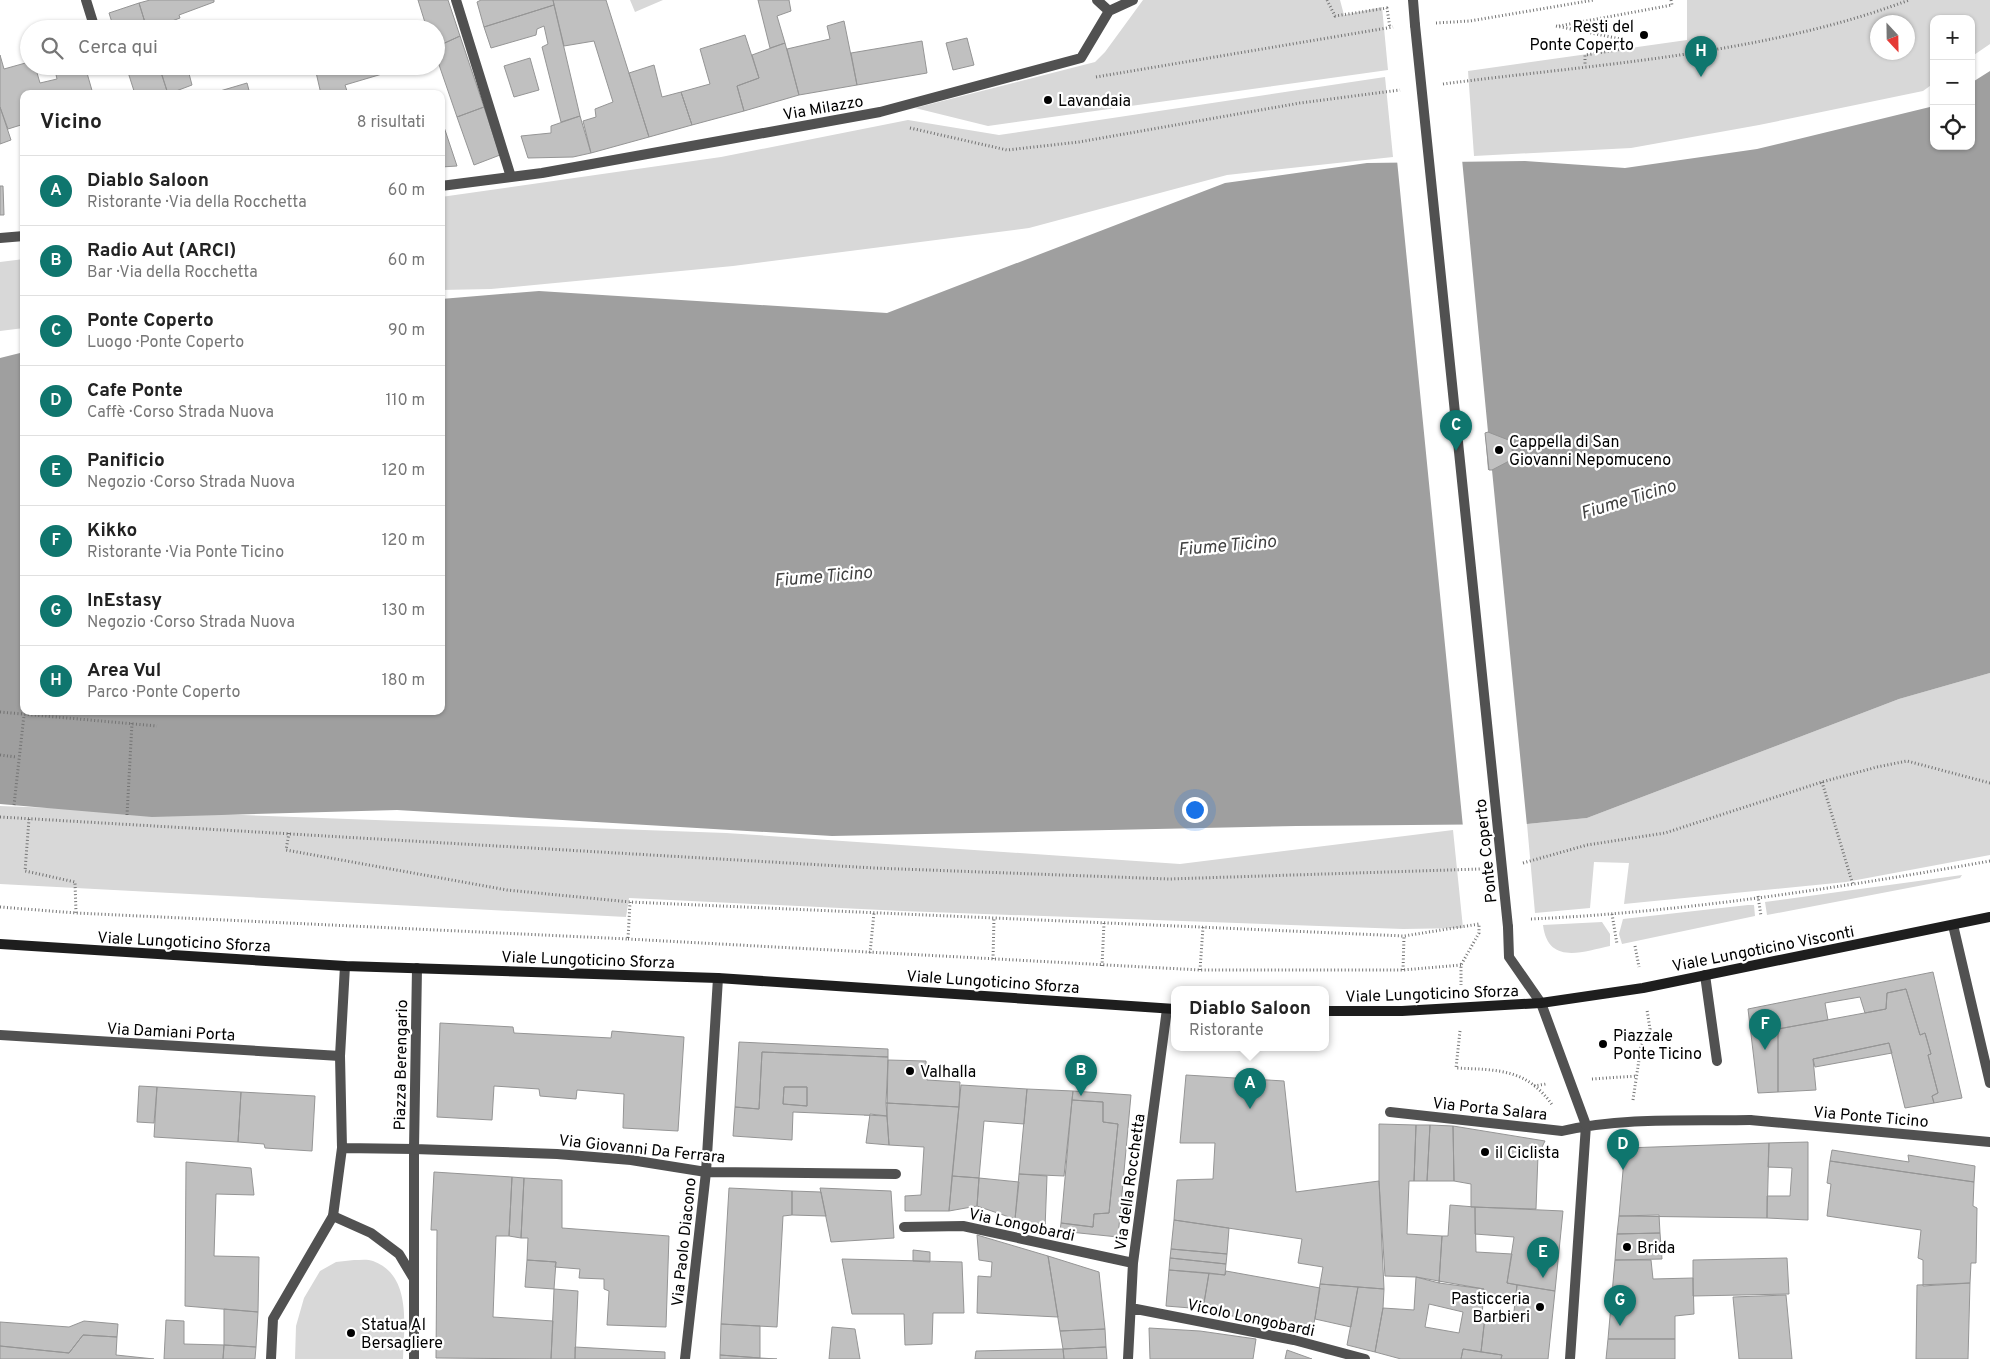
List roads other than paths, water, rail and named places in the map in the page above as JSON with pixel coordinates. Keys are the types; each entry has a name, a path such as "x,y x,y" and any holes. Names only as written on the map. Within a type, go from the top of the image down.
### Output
{"main road":[{"name":"Viale Lungoticino Visconti","path":"1540,1003 1643,988 1990,917"},
{"name":"Viale Lungoticino Sforza","path":"0,944 345,966 718,978 1171,1009"},
{"name":"Viale Lungoticino Sforza","path":"1329,1011 1402,1011 1540,1003"}],"street":[{"path":"86,0 92,20"},
{"path":"456,0 512,176"},
{"path":"1097,0 1109,11 1133,0"},
{"name":"Ponte Coperto","path":"1413,0 1510,957 1540,1003 1586,1126"},
{"name":"Via Milazzo","path":"445,185 512,176 880,112 1081,58 1109,11"},
{"path":"0,238 20,236"},
{"path":"1953,925 1990,1083"},
{"path":"271,1359 273,1319 333,1216 342,1148 340,1056 345,966"},
{"name":"Piazza Berengario","path":"342,1148 414,1149 417,968"},
{"path":"1704,975 1717,1061"},
{"name":"Via Paolo Diacono","path":"685,1359 706,1172 718,978"},
{"name":"Via della Rocchetta","path":"1128,1359 1133,1263 1171,1009"},
{"name":"Via Damiani Porta","path":"0,1035 340,1056"},
{"name":"Via Porta Salara","path":"1390,1112 1562,1131 1586,1126"},
{"name":"Via Ponte Ticino","path":"1586,1126 1750,1120 1990,1142"},
{"path":"1570,1359 1586,1126"},
{"path":"414,1149 414,1359"},
{"name":"Via Giovanni Da Ferrara","path":"414,1149 557,1154 631,1160 706,1172 896,1174"},
{"path":"333,1216 371,1233 399,1254 414,1280"},
{"name":"Via Longobardi","path":"904,1227 963,1226 1133,1263"},
{"name":"Vicolo Longobardi","path":"1131,1308 1294,1340 1365,1359"}],"water":[{"name":"Fiume Ticino","path":"1990,71 1990,673 1899,699 1587,818 1527,824 1296,826 832,836 397,810 152,817 0,804 0,358 20,353 20,715 445,715 445,299 539,291 887,313 1225,183 1367,163 1525,161 1625,168 1757,149 1930,107 1930,150 1975,150 1975,80"}],"place":[{"name":"Resti del Ponte Coperto","path":"1644,35"},
{"name":"Area Vul","path":"1701,77"},
{"name":"Lavandaia","path":"1048,100"},
{"name":"Cappella di San Giovanni Nepomuceno","path":"1499,450"},
{"name":"Ponte Coperto","path":"1456,451"},
{"name":"Piazzale Ponte Ticino","path":"1603,1044"},
{"name":"Kikko","path":"1765,1050"},
{"name":"Valhalla","path":"910,1071"},
{"name":"Radio Aut (ARCI)","path":"1081,1096"},
{"name":"Diablo Saloon","path":"1250,1109"},
{"name":"il Ciclista","path":"1485,1152"},
{"name":"Cafe Ponte","path":"1623,1170"},
{"name":"Brida","path":"1627,1247"},
{"name":"Panificio","path":"1543,1278"},
{"name":"Pasticceria Barbieri","path":"1540,1307"},
{"name":"InEstasy","path":"1620,1326"},
{"name":"Statua Al Bersagliere","path":"351,1333"}]}
